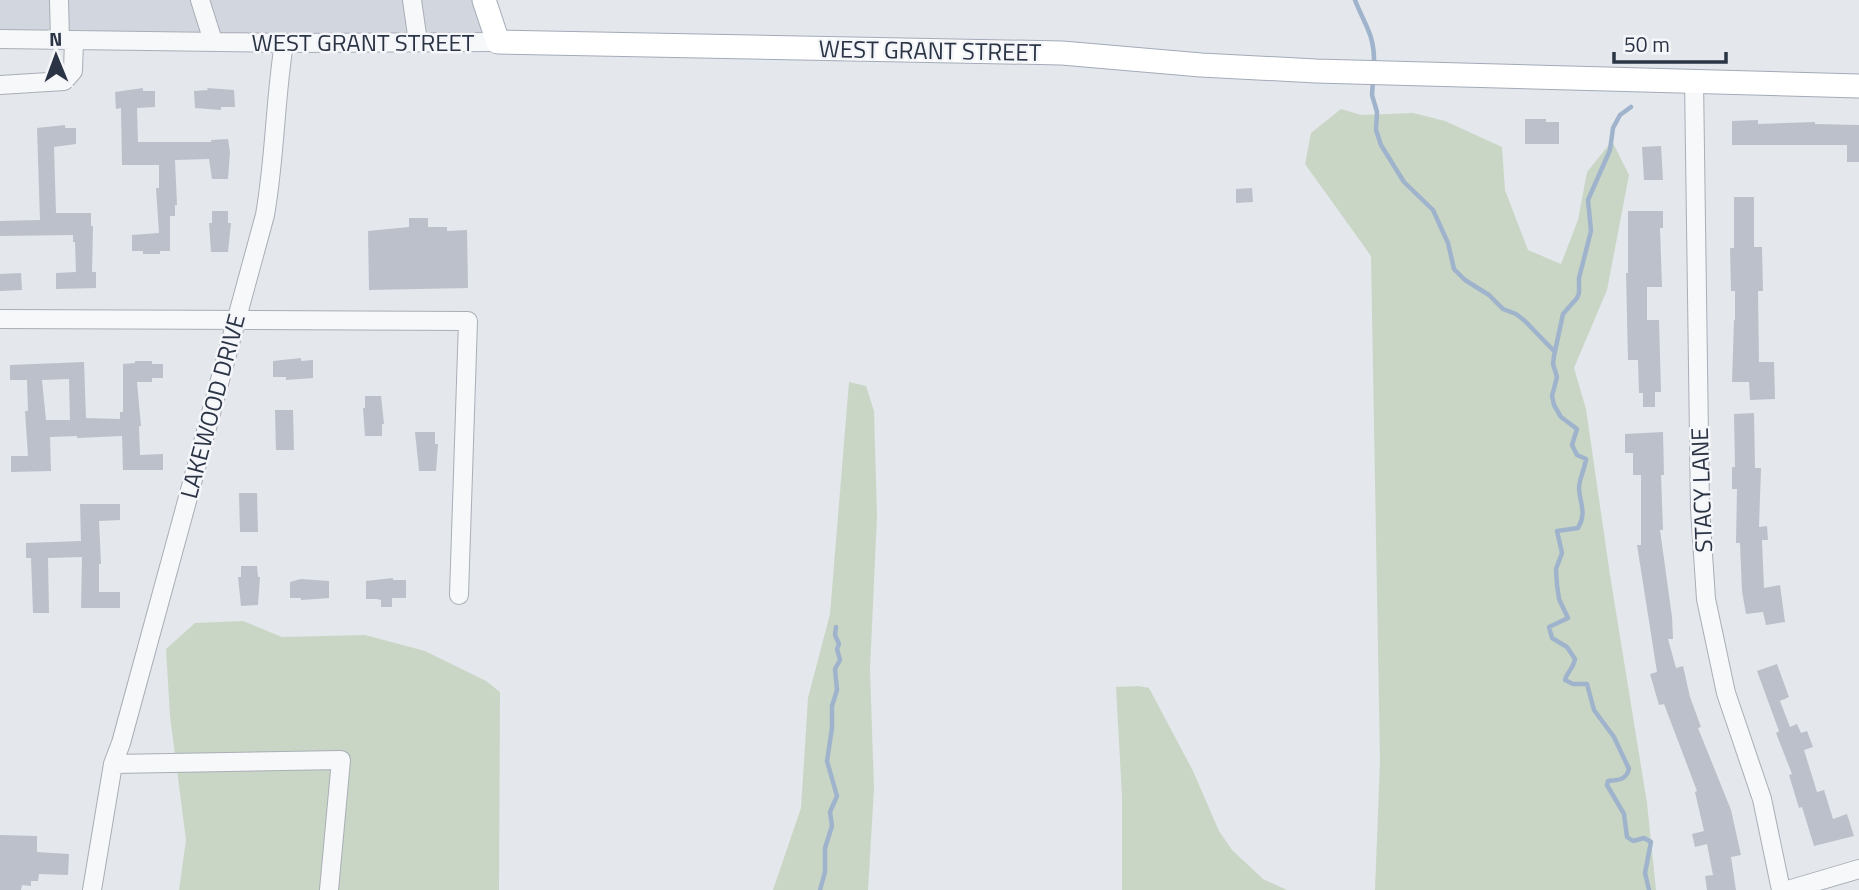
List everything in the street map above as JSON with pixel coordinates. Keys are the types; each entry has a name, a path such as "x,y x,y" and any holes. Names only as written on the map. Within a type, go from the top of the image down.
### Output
{"main road":[{"path":"484,0 498,42"},
{"name":"WEST GRANT STREET","path":"498,42 1062,53 1201,65 1316,71 1859,86"}],"street":[{"path":"0,85 64,81 73,71 59,0"},
{"path":"200,0 213,41"},
{"path":"412,0 418,42"},
{"name":"WEST GRANT STREET","path":"0,39 284,43 498,42"},
{"name":"LAKEWOOD DRIVE","path":"92,890 113,764 125,730 265,215 272,176 276,93 284,43"},
{"name":"STACY LANE","path":"1695,80 1700,509 1705,589 1726,694 1762,799 1781,890"},
{"path":"0,319 468,321 459,595"},
{"path":"113,764 341,760 329,890"},
{"path":"1788,890 1859,869"}],"shaded area":[{"path":"0,0 484,0 498,42 0,39"}],"green space":[{"path":"1341,109 1361,115 1413,113 1445,121 1502,147 1505,190 1528,250 1561,264 1578,220 1587,172 1612,141 1629,175 1607,290 1574,368 1586,409 1647,803 1656,890 1375,890 1380,761 1371,256 1305,164 1311,133"},
{"path":"849,382 866,386 874,411 877,516 870,669 874,788 868,890 773,890 801,808 808,698 830,614"},
{"path":"243,621 282,637 365,635 425,651 486,681 500,692 499,890 179,890 186,840 170,716 166,649 195,623"},
{"path":"1116,687 1149,688 1193,771 1219,831 1232,850 1263,879 1287,890 1122,890 1122,796"}],"building":[{"path":"143,88 143,91 155,91 155,107 137,108 138,142 211,142 228,139 230,152 228,179 212,179 209,159 175,160 177,205 175,216 170,216 170,251 160,251 160,254 132,251 132,235 159,233 156,188 159,188 159,165 122,165 121,108 116,109 115,92"},
{"path":"207,88 234,90 235,107 221,107 221,110 195,108 194,91 208,90"},
{"path":"1525,119 1559,122 1559,144 1525,144"},
{"path":"1758,120 1758,124 1815,122 1859,125 1859,162 1847,162 1847,145 1732,145 1732,121"},
{"path":"65,125 65,128 76,128 76,144 54,147 56,213 91,213 92,272 96,272 96,288 56,289 56,273 76,272 73,235 0,236 0,221 40,220 37,128"},
{"path":"1661,146 1663,180 1644,180 1642,147"},
{"path":"1252,188 1253,202 1236,203 1236,189"},
{"path":"1734,197 1754,197 1754,247 1762,247 1763,291 1758,291 1759,362 1774,362 1775,399 1750,400 1749,382 1732,382 1735,291 1731,291 1730,248 1734,248"},
{"path":"212,211 228,211 228,223 231,223 228,252 211,252 209,223 212,223"},
{"path":"1628,211 1663,211 1663,228 1660,228 1662,287 1647,287 1647,320 1659,320 1661,392 1655,392 1655,407 1643,407 1643,393 1639,393 1638,360 1628,360"},
{"path":"409,218 428,218 428,227 447,227 447,231 467,230 468,288 369,290 368,231 409,227"},
{"path":"21,273 22,290 0,291 0,274"},
{"path":"301,358 301,361 313,360 313,378 286,380 286,377 273,377 273,361"},
{"path":"152,361 152,364 163,364 163,378 152,378 152,382 137,382 141,426 140,455 163,454 163,470 123,470 122,436 77,436 50,437 51,471 11,472 11,456 28,456 25,411 28,411 27,380 10,380 10,365 84,362 86,418 120,419 120,412 123,412 123,364","holes":["69,379 70,420 46,420 42,380"]},
{"path":"365,396 381,396 384,424 382,436 365,436"},
{"path":"275,410 293,410 294,450 276,450"},
{"path":"1754,413 1755,468 1761,468 1759,527 1767,526 1768,540 1762,540 1764,588 1780,585 1785,622 1766,625 1763,612 1746,614 1740,543 1736,543 1737,489 1732,489 1732,467 1735,467 1734,414"},
{"path":"415,432 435,432 435,444 438,444 436,471 419,471"},
{"path":"1663,432 1663,530 1660,530 1672,617 1673,639 1668,639 1676,668 1683,666 1701,727 1698,728 1731,810 1741,855 1731,857 1736,890 1707,890 1705,876 1713,875 1707,844 1695,847 1692,834 1704,831 1695,792 1697,791 1664,704 1659,705 1650,674 1657,672 1637,545 1641,545 1641,475 1633,475 1633,453 1625,453 1625,434"},
{"path":"239,493 257,493 258,532 240,532"},
{"path":"80,504 120,504 120,520 99,521 99,592 120,592 120,608 81,608 82,557 48,558 49,613 33,613 31,558 26,558 26,543 81,541"},
{"path":"241,566 257,566 260,577 258,605 241,606 238,577 241,577"},
{"path":"393,578 406,580 406,598 392,598 392,607 381,607 381,600 366,599 366,581"},
{"path":"301,579 329,581 329,598 290,598 290,582"},
{"path":"1777,664 1789,697 1780,701 1790,727 1797,724 1801,733 1807,731 1813,747 1804,750 1817,792 1824,790 1833,819 1847,814 1854,836 1814,846 1802,807 1799,808 1789,775 1792,774 1776,733 1779,731 1757,671"},
{"path":"0,835 37,836 37,852 69,854 68,875 39,874 38,881 31,881 31,886 22,885 21,890 0,890"}],"waterway":[{"path":"1355,0 1371,38 1374,64"},
{"path":"1373,80 1376,130 1381,145 1404,182 1433,210 1448,243 1454,269 1503,309 1525,321 1555,352"},
{"path":"1631,107 1620,115 1613,128 1610,150 1588,200 1591,231 1579,278 1579,293 1563,314 1554,356 1553,364 1557,377 1552,396 1554,405 1561,417 1577,429 1572,445 1577,455 1586,459 1579,485 1583,513 1581,523 1578,528 1557,531 1562,553 1556,569 1557,585 1559,599 1568,618 1549,627 1552,638 1567,647 1575,659 1565,680 1573,684 1587,684 1594,710 1614,737 1629,769 1624,777 1608,781 1607,785 1624,814 1627,837 1633,841 1644,838 1651,842 1645,873 1649,890"},
{"path":"820,890 825,872 825,848 832,826 830,812 837,796 827,761 832,706 837,690 835,669 840,660 836,627"}]}
